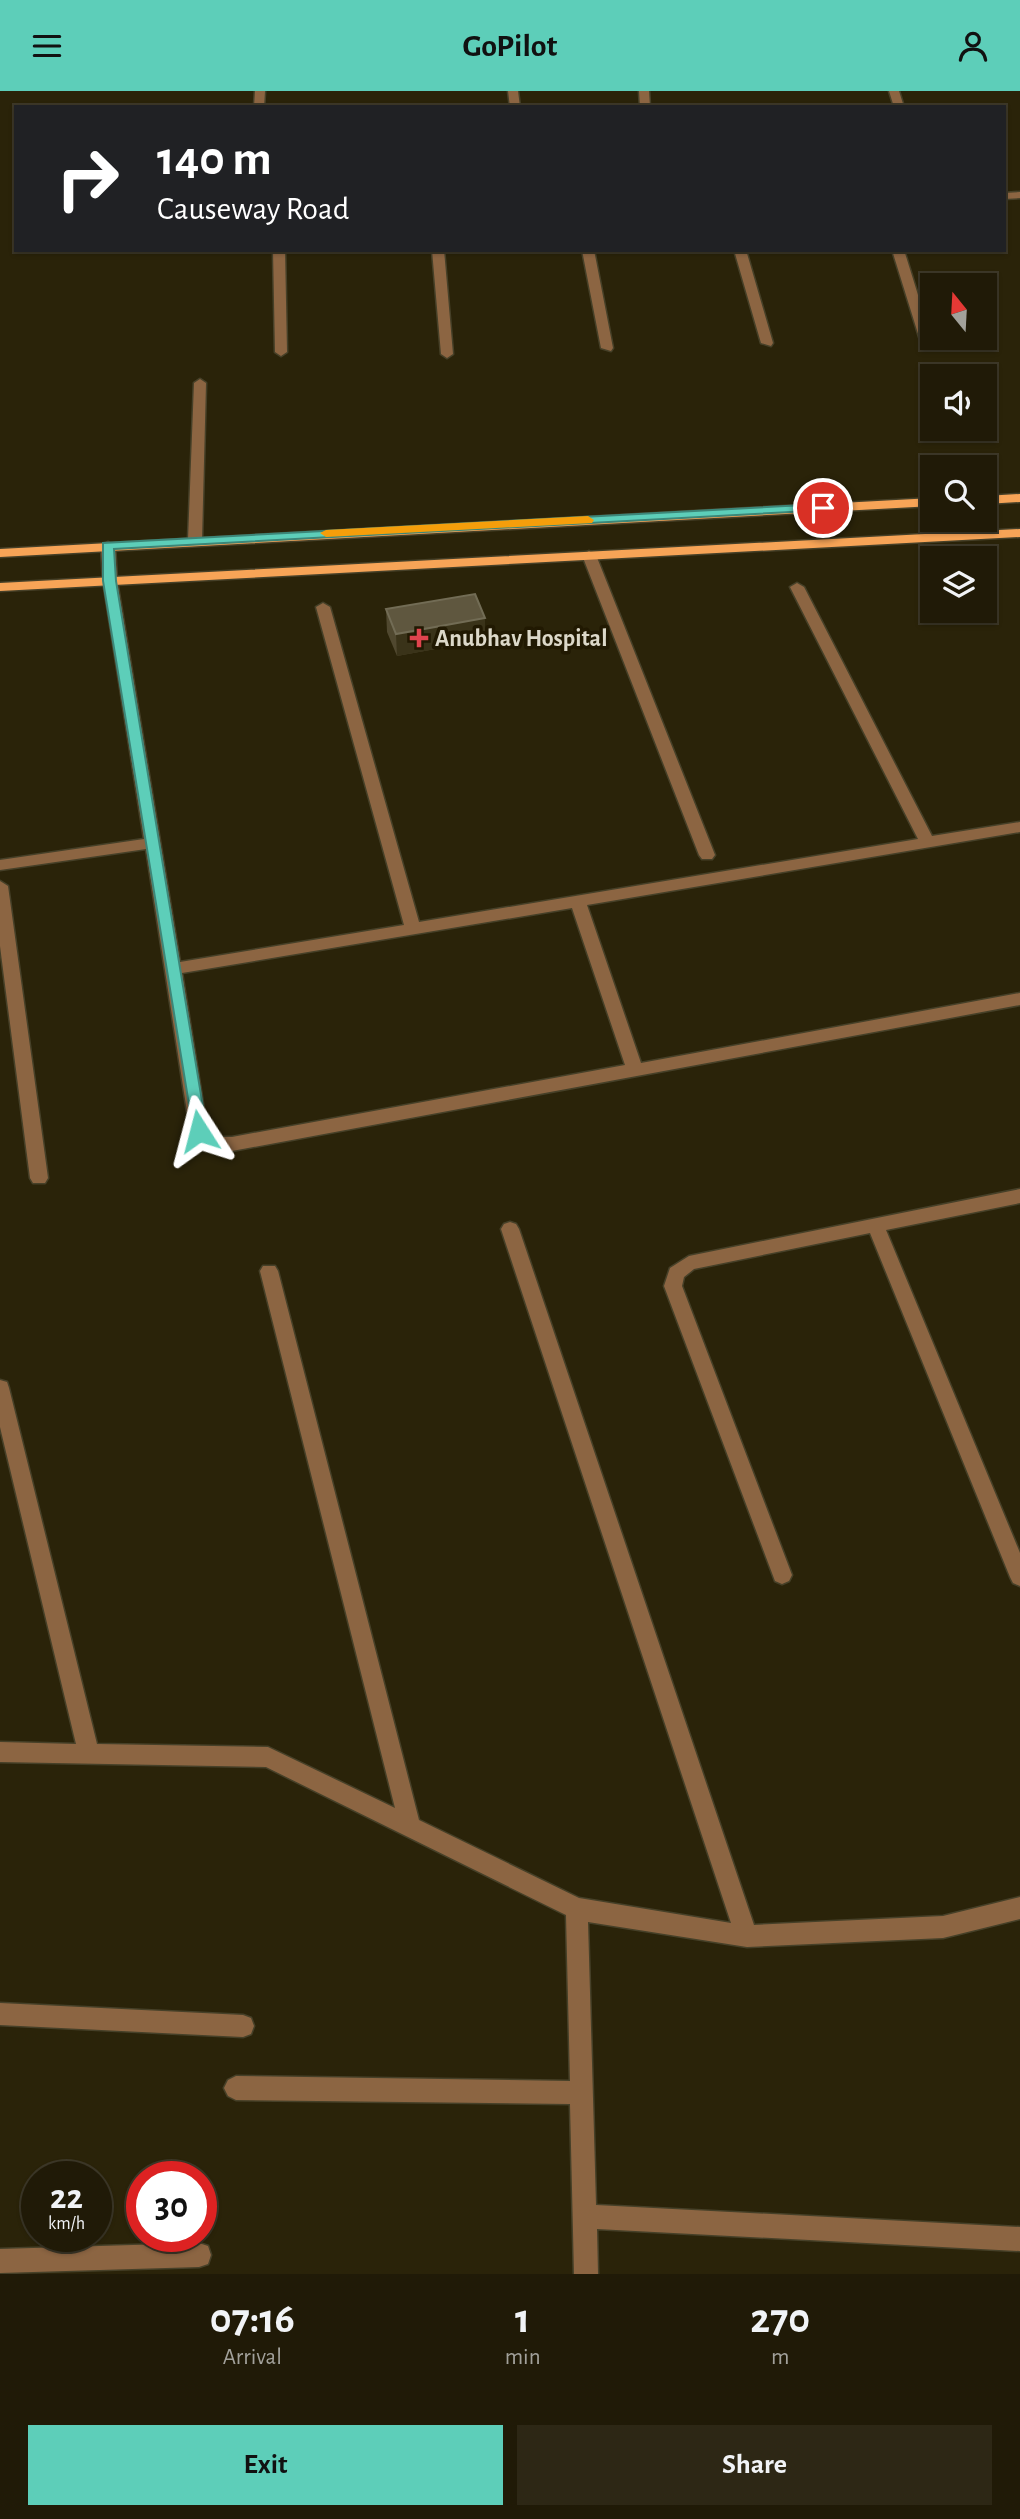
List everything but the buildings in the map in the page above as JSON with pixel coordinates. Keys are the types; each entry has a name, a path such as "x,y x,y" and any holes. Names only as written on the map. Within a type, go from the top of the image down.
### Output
{"main road":[{"path":"997,499 1020,498"},
{"path":"0,553 195,540 920,503"},
{"path":"0,587 1020,533"}],"street":[{"path":"279,252 281,352"},
{"path":"438,252 447,354"},
{"path":"588,252 607,348"},
{"path":"741,252 768,343"},
{"path":"899,252 920,321"},
{"path":"195,540 200,383"},
{"path":"108,546 110,581 199,1131 212,1144 232,1144 1020,999"},
{"path":"589,555 707,855"},
{"path":"797,587 928,843"},
{"path":"323,607 413,929"},
{"path":"173,969 1020,827"},
{"path":"0,865 153,843"},
{"path":"0,886 39,1178"},
{"path":"578,901 635,1070"},
{"path":"782,1575 673,1286 676,1273 689,1263 1020,1196"},
{"path":"875,1226 1020,1577"},
{"path":"510,1229 747,1936"},
{"path":"269,1271 410,1826"},
{"path":"0,1388 89,1754"},
{"path":"0,1752 268,1757 577,1909 747,1936 943,1927 1020,1908"},
{"path":"577,1909 586,2274"},
{"path":"0,2014 243,2026"},
{"path":"236,2088 582,2093"},
{"path":"585,2216 1020,2239"},
{"path":"0,2261 199,2255"}],"slow traffic":[{"path":"326,533 588,520"}],"place":[{"name":"Anubhav Hospital","path":"419,638"}],"route":[{"path":"199,1131 110,581 108,546 823,508"}]}
